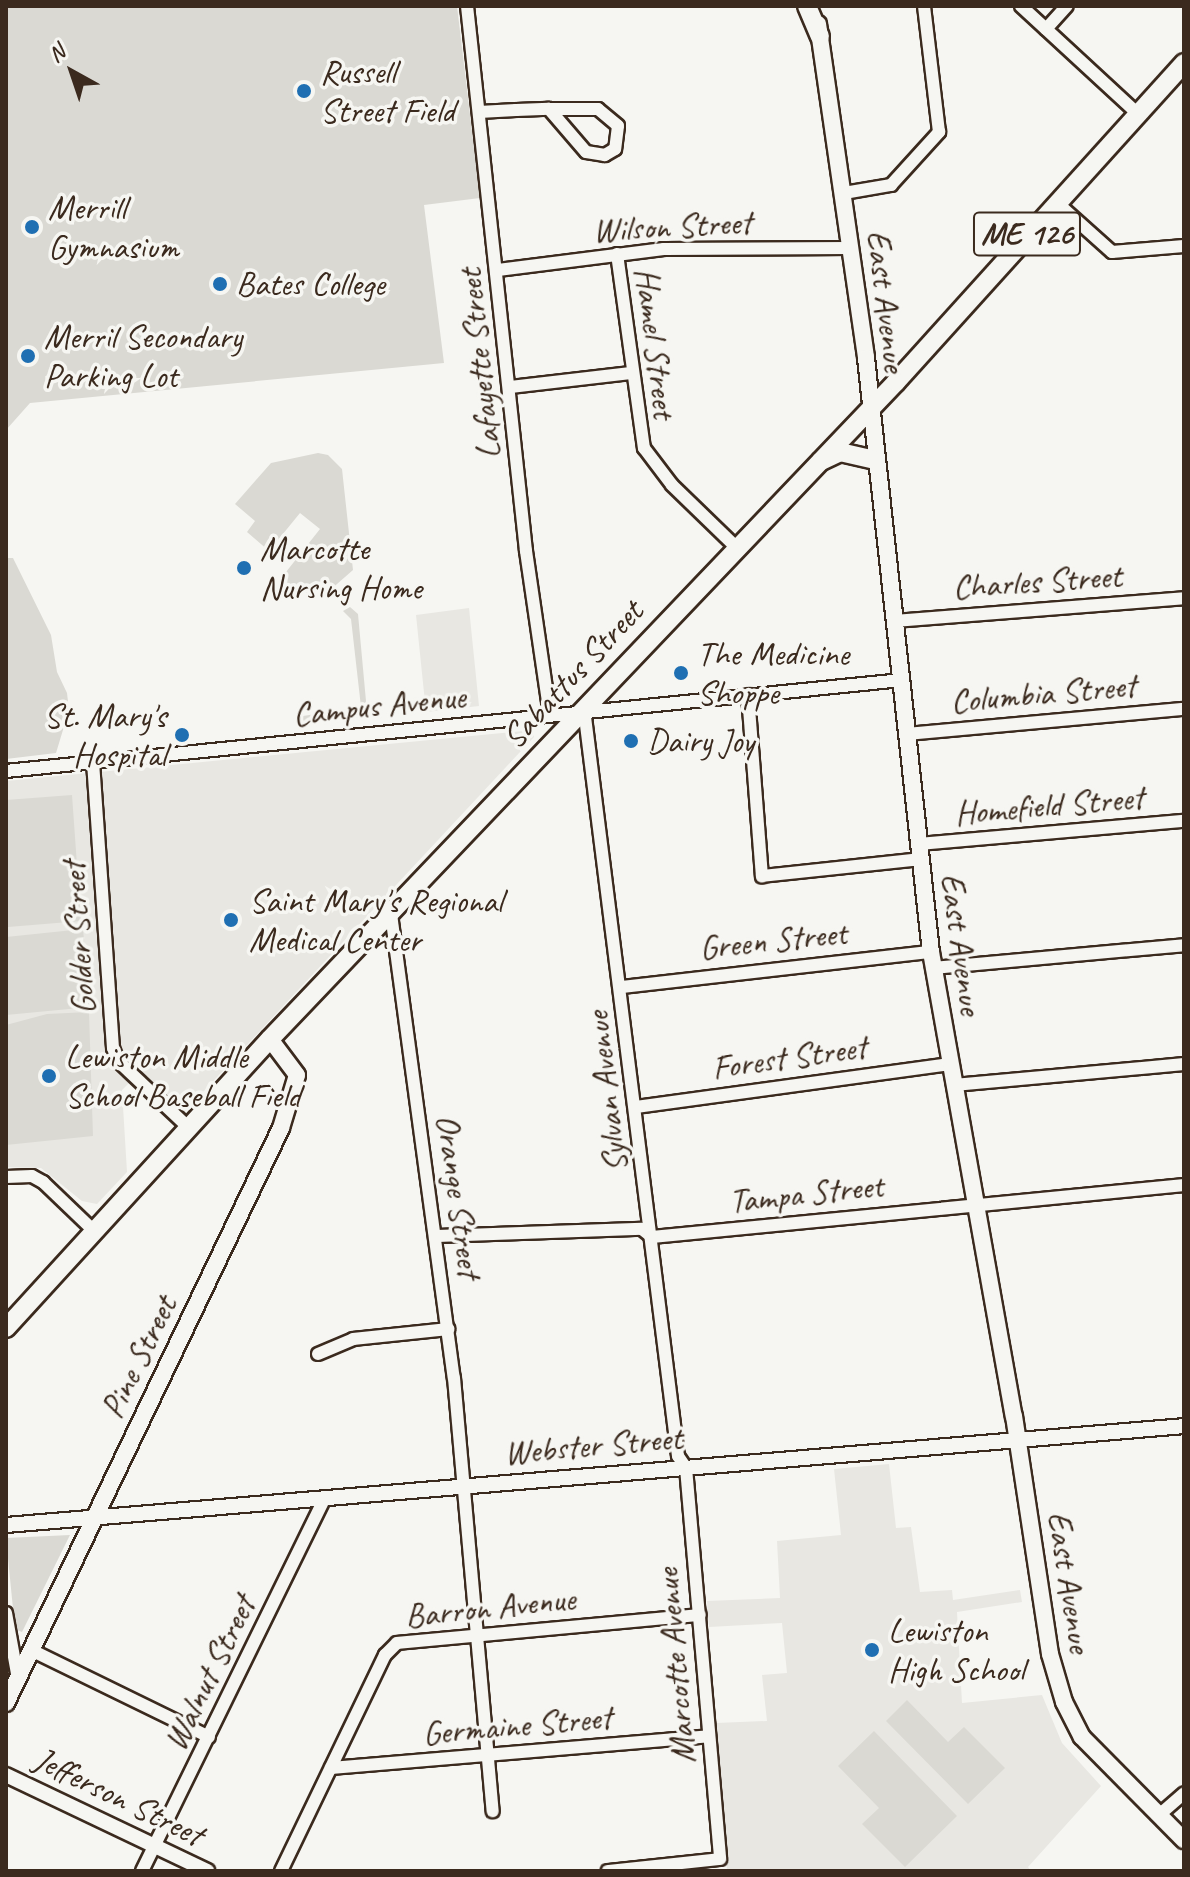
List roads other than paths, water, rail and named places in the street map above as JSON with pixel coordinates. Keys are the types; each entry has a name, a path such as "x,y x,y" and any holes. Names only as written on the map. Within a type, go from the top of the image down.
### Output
{"main road":[{"path":"807,6 820,36"},
{"name":"East Avenue","path":"816,6 844,193 870,405 932,960 1018,1440 1043,1620 1061,1694 1082,1737 1184,1840"},
{"name":"Sabattus Street","path":"6,1328 270,1039 870,405 1184,63"},
{"path":"812,466 840,452 875,460"},
{"name":"Pine Street","path":"6,1703 294,1092 294,1065 270,1039"}],"street":[{"name":"Lafayette Street","path":"467,6 550,715"},
{"path":"844,193 891,185 939,132 924,6"},
{"path":"1021,6 1137,113"},
{"path":"1046,29 1067,6"},
{"path":"479,112 549,109 609,114 618,126 615,149 605,155 586,152 549,109"},
{"path":"1056,202 1112,252 1184,246"},
{"name":"Wilson Street","path":"498,270 617,254 849,248"},
{"name":"Hamel Street","path":"617,254 631,373 644,448 672,485 736,547"},
{"path":"510,387 631,373"},
{"name":"Charles Street","path":"894,621 1184,598"},
{"name":"Campus Avenue","path":"6,771 584,709 902,680"},
{"name":"Homefield Street","path":"748,695 762,876 920,852 1184,821"},
{"name":"Sylvan Avenue","path":"584,709 622,987 678,1456 686,1468"},
{"name":"Columbia Street","path":"907,734 1184,709"},
{"name":"Golder Street","path":"93,762 113,1048 118,1061 189,1128"},
{"name":"Orange Street","path":"391,914 448,1329 493,1811"},
{"name":"Green Street","path":"622,987 932,960 1184,945"},
{"name":"Forest Street","path":"636,1107 950,1064"},
{"path":"954,1085 1184,1064"},
{"path":"6,1177 26,1175 43,1182 93,1230"},
{"name":"Tampa Street","path":"437,1236 642,1229 652,1237 1184,1185"},
{"path":"318,1354 353,1339 448,1329"},
{"name":"Webster Street","path":"6,1525 1184,1426"},
{"name":"Marcotte Avenue","path":"608,1871 720,1859 686,1468"},
{"name":"Walnut Street","path":"142,1871 325,1498"},
{"path":"6,1613 18,1679"},
{"name":"Barron Avenue","path":"281,1871 391,1646 402,1641 700,1615"},
{"path":"31,1650 209,1737"},
{"name":"Germaine Street","path":"331,1768 709,1736"},
{"name":"Jefferson Street","path":"6,1775 153,1848 207,1871"},
{"path":"1159,1815 1184,1793"}],"place":[{"name":"Russell Street Field","path":"304,91"},
{"name":"Merrill Gymnasium","path":"32,227"},
{"name":"Bates College","path":"220,284"},
{"name":"Merril Secondary Parking Lot","path":"28,356"},
{"name":"Marcotte Nursing Home","path":"244,568"},
{"name":"The Medicine Shoppe","path":"681,673"},
{"name":"St. Mary's Hospital","path":"182,735"},
{"name":"Dairy Joy","path":"631,741"},
{"name":"Saint Mary's Regional Medical Center","path":"231,920"},
{"name":"Lewiston Middle School Baseball Field","path":"49,1076"},
{"name":"Lewiston High School","path":"872,1650"}]}
